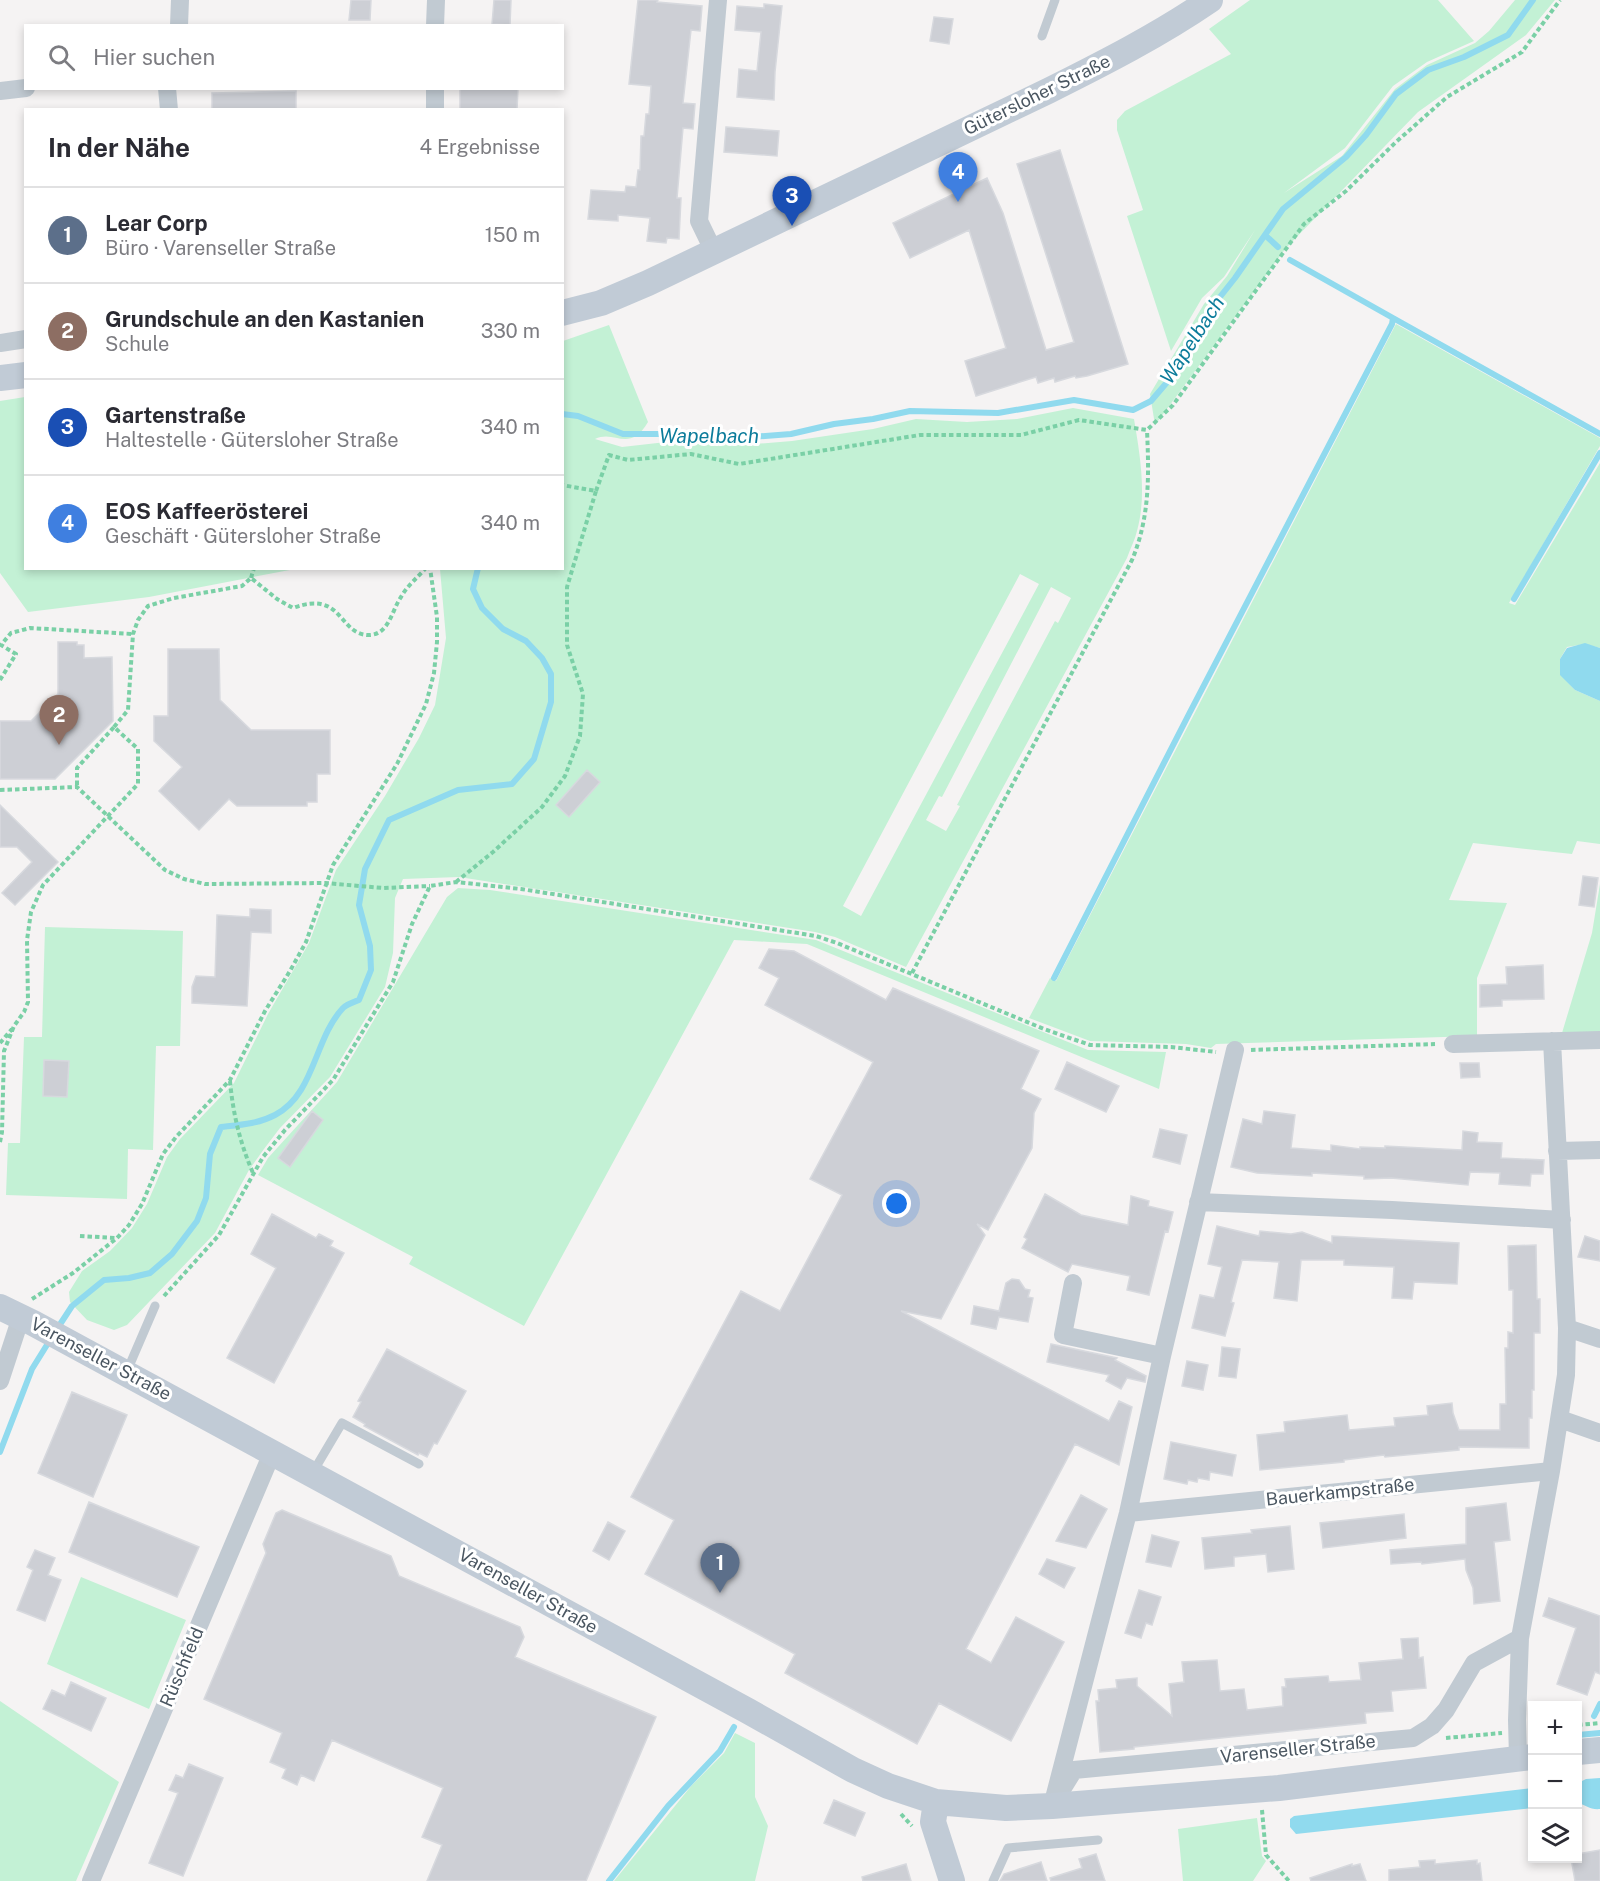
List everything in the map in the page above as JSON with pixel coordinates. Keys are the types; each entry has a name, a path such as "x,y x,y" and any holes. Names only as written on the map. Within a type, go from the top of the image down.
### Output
{"main road":[{"name":"Gütersloher Straße","path":"564,312 601,303 648,283 1105,63 1180,21 1210,0"},
{"path":"0,378 24,375"},
{"name":"Varenseller Straße","path":"18,1316 127,1373 858,1773 936,1802 1006,1808 1052,1806 1279,1788 1525,1758"},
{"path":"1582,1752 1600,1750"},
{"path":"936,1802 933,1822 952,1881"}],"street":[{"path":"179,24 180,0"},
{"path":"435,24 436,0"},
{"path":"714,252 699,220 718,0"},
{"path":"0,91 24,88"},
{"path":"167,90 169,108"},
{"path":"435,90 435,108"},
{"path":"0,343 24,339"},
{"path":"1454,1044 1600,1040"},
{"path":"1525,1758 1517,1732 1520,1638 1566,1375 1567,1328 1552,1041"},
{"path":"1052,1806 1128,1513 1162,1356 1235,1050"},
{"path":"1557,1151 1600,1150"},
{"path":"1198,1202 1562,1220"},
{"path":"1073,1283 1063,1335 1162,1356"},
{"path":"0,1381 18,1316"},
{"path":"1567,1328 1600,1339"},
{"path":"1560,1419 1600,1433"},
{"name":"Rüschfeld","path":"91,1881 272,1453"},
{"name":"Bauerkampstraße","path":"1128,1513 1551,1471"},
{"path":"1413,1738 1432,1726 1446,1710 1474,1663 1520,1638"},
{"name":"Varenseller Straße","path":"1052,1806 1074,1770 1413,1738"}],"lane":[{"path":"1042,36 1055,0"},
{"path":"127,1373 155,1306"},
{"path":"312,1474 342,1423 419,1464"},
{"path":"993,1881 1008,1848 1098,1840"}],"path":[{"path":"912,973 1132,560 1142,536 1146,515 1149,463 1147,430 1173,405 1304,224 1346,191 1396,142 1447,97 1522,52 1560,0"},
{"path":"456,882 542,807 566,776 580,736 583,694 567,645 567,587 609,455 628,460 691,454 739,464 920,435 1021,435 1079,420 1147,430"},
{"path":"564,485 596,491"},
{"path":"253,570 251,578 242,586 174,598 148,606 138,620 133,634 129,710 77,768 77,787 165,870 184,879 205,884 325,883 383,888 430,886 456,882 816,936 912,973 1044,1029 1090,1045 1171,1047 1213,1053 1235,1050 1454,1044"},
{"path":"251,578 277,599 293,608 315,602 326,604 352,629 361,634 372,635 387,625 401,597 426,570"},
{"path":"18,1316 25,1304 73,1273 129,1226 142,1204 163,1155 176,1137 230,1080 265,1011 306,942 333,865 397,764 426,704 434,673 437,642 436,617 428,570"},
{"path":"0,680 16,654 1,645 11,633 30,628 133,634"},
{"path":"0,1043 24,1012 28,1002 27,940 31,912 43,885 138,784 138,749 114,727"},
{"path":"0,790 77,787"},
{"path":"155,1306 219,1235 253,1173 285,1130 333,1080 393,982 412,924 430,886"},
{"path":"0,1142 2,1132 1,1078 4,1051 14,1026"},
{"path":"230,1080 232,1104 241,1144 253,1173"},
{"path":"80,1236 117,1238"},
{"path":"1582,1724 1600,1722"},
{"path":"1413,1738 1435,1739 1517,1732"},
{"path":"1279,1788 1280,1806 1262,1808 1266,1855 1289,1881"},
{"path":"899,1812 915,1832"}],"green space":[{"path":"1250,0 1438,0 1474,41 1427,62 1393,86 1345,148 1284,193 1342,156 1395,89 1427,65 1475,43 1489,31 1515,0 1555,0 1526,35 1418,112 1286,248 1155,425 1150,394 1204,304 1227,276 1255,230 1224,277 1202,298 1171,351 1127,216 1143,210 1117,130 1117,120 1125,111 1231,54 1209,29"},
{"path":"1396,324 1600,438 1600,446 1509,603 1515,605 1600,463 1600,648 1585,644 1567,647 1560,659 1561,675 1575,690 1600,701 1600,844 1577,841 1572,854 1473,843 1449,900 1507,903 1477,978 1477,1036 1216,1044 1211,1048 1186,1044 1090,1041 1029,1018 1050,978 1056,981"},
{"path":"609,325 648,422 635,437 595,439 622,447 684,440 743,445 792,441 873,429 916,419 967,422 1017,419 1073,408 1134,419 1140,461 1142,503 1135,538 1127,558 906,967 835,937 815,932 459,877 403,879 395,898 393,953 385,987 330,1077 280,1128 264,1149 249,1170 215,1233 127,1325 114,1330 87,1320 70,1302 69,1292 82,1271 110,1251 132,1228 147,1204 167,1157 180,1139 234,1083 268,1014 309,943 336,870 385,796 419,738 435,705 446,638 440,570 564,570 564,341","holes":["1020,574 1039,584 861,916 843,906","1051,587 1071,598 1058,623 1055,621 957,805 960,806 946,831 926,820 939,796 942,797"]},
{"path":"24,397 24,570 290,570 149,597 28,612 0,573 0,401"},
{"path":"1600,884 1600,1032 1562,1033 1592,933"},
{"path":"458,888 490,890 816,940 1088,1050 1166,1052 1159,1089 807,944 734,940 524,1326 409,1264 413,1257 258,1175 268,1158 337,1082 447,897"},
{"path":"45,927 183,931 180,1046 156,1046 153,1150 128,1149 127,1199 6,1195 8,1143 20,1143 24,1037 42,1037"},
{"path":"81,1577 186,1620 149,1709 47,1664"},
{"path":"0,1701 119,1782 76,1881 0,1881"},
{"path":"735,1733 755,1743 755,1797 768,1826 755,1881 614,1881 692,1785 724,1753"},
{"path":"1257,1818 1262,1856 1266,1861 1253,1881 1183,1881 1178,1829"}],"water":[{"path":"1585,643 1600,648 1600,701 1575,690 1560,675 1560,659 1567,648"},
{"path":"1600,1778 1600,1809 1582,1805 1582,1781"},
{"path":"1528,1788 1528,1808 1296,1834 1290,1827 1290,1819 1294,1816"}],"building":[{"path":"351,0 371,0 370,20 349,20"},
{"path":"494,0 511,0 510,24 492,24"},
{"path":"638,0 658,0 657,2 702,6 700,31 691,30 683,103 695,104 693,129 683,128 677,198 681,198 679,239 667,238 666,243 647,241 650,218 618,215 618,221 588,219 591,190 625,192 626,186 636,187 638,170 640,170 641,136 644,136 646,114 649,114 651,86 629,84"},
{"path":"764,4 782,6 774,100 737,97 739,69 757,71 761,32 735,30 737,6 764,8"},
{"path":"934,17 953,19 949,44 930,41"},
{"path":"460,90 518,90 517,108 460,108"},
{"path":"296,91 296,108 212,108 212,93"},
{"path":"726,127 779,131 777,156 724,152"},
{"path":"1060,150 1128,364 1087,376 1076,378 1075,376 1055,382 1054,378 1038,383 1036,377 976,396 965,361 1006,348 969,230 910,258 893,223 987,178 1003,213 1046,350 1074,342 1017,164"},
{"path":"58,642 77,642 77,645 84,645 84,658 112,657 113,721 55,779 0,779 0,721 31,721 58,694"},
{"path":"168,649 219,649 220,700 251,730 330,730 330,774 317,774 317,802 307,802 307,806 237,806 229,799 199,830 159,791 182,767 154,741 154,716 168,716"},
{"path":"587,770 600,782 569,817 556,805"},
{"path":"0,805 58,862 15,905 2,893 32,862 17,847 0,847"},
{"path":"1583,876 1598,878 1594,907 1579,905"},
{"path":"250,909 271,910 271,933 251,932 247,1006 192,1003 192,987 196,976 215,977 217,915 250,917"},
{"path":"769,949 794,951 886,1000 893,988 1039,1051 1021,1089 1041,1099 1034,1113 1032,1148 988,1230 977,1224 985,1235 941,1319 901,1311 1109,1421 1119,1401 1132,1407 1119,1465 1075,1444 966,1649 991,1663 1016,1617 1064,1642 1011,1741 939,1703 917,1744 785,1673 795,1654 645,1574 674,1520 631,1497 741,1291 780,1311 842,1195 810,1179 873,1062 765,1005 779,978 759,968"},
{"path":"1543,965 1544,999 1502,1000 1502,1006 1480,1007 1480,985 1507,984 1506,967"},
{"path":"44,1060 69,1061 67,1097 43,1096"},
{"path":"1067,1062 1119,1086 1106,1112 1055,1089"},
{"path":"1460,1063 1479,1063 1480,1077 1461,1078"},
{"path":"312,1111 323,1120 290,1167 278,1158"},
{"path":"1264,1111 1295,1115 1291,1148 1331,1151 1331,1145 1360,1149 1360,1147 1385,1148 1385,1146 1462,1150 1463,1131 1478,1133 1477,1142 1502,1143 1501,1158 1544,1160 1543,1174 1531,1174 1530,1186 1499,1184 1500,1173 1470,1172 1468,1185 1391,1178 1364,1179 1364,1176 1312,1173 1312,1176 1257,1173 1231,1167 1243,1119 1262,1124"},
{"path":"1160,1129 1187,1135 1180,1164 1153,1157"},
{"path":"1045,1194 1081,1215 1128,1225 1131,1196 1149,1201 1148,1206 1173,1212 1168,1232 1165,1231 1149,1295 1127,1290 1130,1276 1072,1264 1068,1272 1022,1248 1027,1239 1024,1237"},
{"path":"272,1214 316,1238 319,1234 333,1241 330,1246 344,1253 274,1383 227,1358 276,1268 251,1254"},
{"path":"1217,1226 1259,1236 1260,1231 1291,1234 1302,1232 1332,1243 1332,1236 1459,1243 1457,1284 1414,1282 1412,1299 1392,1298 1394,1267 1344,1265 1344,1260 1301,1260 1297,1301 1274,1298 1279,1262 1242,1260 1225,1336 1192,1328 1200,1295 1214,1298 1222,1267 1208,1264"},
{"path":"1585,1236 1600,1241 1600,1261 1578,1257"},
{"path":"1536,1245 1540,1333 1534,1333 1534,1390 1532,1390 1532,1418 1529,1418 1529,1448 1459,1447 1459,1450 1385,1457 1384,1455 1344,1460 1344,1462 1260,1470 1257,1435 1285,1432 1284,1422 1347,1415 1349,1430 1395,1426 1394,1418 1428,1415 1427,1406 1452,1403 1459,1430 1500,1430 1500,1404 1506,1404 1505,1348 1508,1348 1508,1332 1513,1333 1513,1290 1509,1290 1508,1246"},
{"path":"1012,1279 1019,1280 1025,1289 1030,1290 1028,1297 1033,1298 1028,1322 999,1317 996,1329 971,1324 974,1306 999,1311 1006,1283"},
{"path":"1051,1344 1117,1358 1115,1360 1146,1376 1145,1382 1127,1378 1121,1389 1106,1381 1109,1375 1047,1362"},
{"path":"1222,1347 1240,1349 1236,1378 1219,1376"},
{"path":"387,1349 466,1391 437,1444 434,1443 427,1457 419,1453 418,1455 364,1426 365,1424 353,1417 361,1402 358,1401"},
{"path":"1187,1361 1208,1365 1203,1390 1182,1386"},
{"path":"72,1392 127,1415 93,1497 38,1473"},
{"path":"1171,1442 1236,1455 1232,1476 1210,1472 1209,1480 1198,1478 1197,1482 1188,1480 1187,1484 1164,1479"},
{"path":"1081,1495 1107,1509 1086,1548 1056,1541"},
{"path":"89,1502 199,1547 177,1597 69,1552"},
{"path":"1506,1503 1510,1540 1494,1542 1500,1601 1474,1604 1473,1588 1466,1570 1465,1559 1422,1564 1421,1562 1391,1564 1390,1550 1466,1544 1466,1508"},
{"path":"282,1510 391,1556 399,1576 520,1627 524,1637 515,1657 656,1717 586,1881 427,1881 442,1845 422,1837 443,1788 332,1740 314,1781 301,1775 297,1785 282,1778 286,1769 270,1762 282,1733 204,1699 266,1553 263,1544 276,1513"},
{"path":"1404,1514 1406,1538 1323,1548 1320,1523"},
{"path":"608,1522 625,1531 609,1560 593,1551"},
{"path":"1290,1526 1294,1569 1268,1572 1266,1554 1234,1557 1234,1566 1205,1569 1202,1538 1252,1533 1251,1530"},
{"path":"1152,1535 1179,1542 1171,1567 1146,1562"},
{"path":"35,1550 55,1558 48,1575 61,1580 45,1621 17,1610 33,1570 27,1567"},
{"path":"1047,1559 1075,1568 1064,1588 1039,1574"},
{"path":"1139,1590 1161,1597 1152,1625 1146,1623 1141,1638 1125,1633"},
{"path":"1549,1598 1600,1616 1600,1674 1595,1672 1587,1695 1557,1684 1576,1628 1543,1616"},
{"path":"1418,1638 1419,1658 1423,1657 1426,1688 1391,1691 1393,1711 1365,1713 1366,1723 1100,1752 1096,1701 1099,1701 1098,1690 1117,1688 1116,1680 1137,1678 1137,1686 1172,1716 1169,1684 1184,1682 1182,1662 1217,1660 1220,1691 1244,1689 1247,1710 1283,1706 1282,1687 1286,1687 1285,1679 1328,1676 1329,1682 1361,1680 1359,1663 1403,1659 1401,1639"},
{"path":"71,1682 106,1698 91,1731 43,1709 52,1690 65,1696"},
{"path":"189,1764 223,1778 183,1876 149,1863 178,1793 169,1790 176,1775 183,1778"},
{"path":"834,1800 865,1813 855,1836 824,1823"},
{"path":"1600,1850 1600,1881 1575,1881 1572,1863 1582,1863 1582,1853"},
{"path":"1096,1854 1105,1881 1051,1881 1050,1878 1082,1868 1079,1859"},
{"path":"1435,1860 1435,1864 1477,1860 1477,1864 1480,1863 1482,1881 1389,1881 1389,1870 1420,1867 1419,1861"},
{"path":"1041,1862 1047,1881 1000,1881 1004,1874"},
{"path":"906,1864 911,1881 863,1881 862,1877"},
{"path":"1352,1864 1352,1866 1360,1864 1366,1881 1311,1881 1310,1878"}],"waterway":[{"name":"Wapelbach","path":"564,414 578,416 623,434 695,434 739,438 791,434 910,411 998,413 1074,400 1133,410 1151,401 1169,380 1208,312 1235,278 1283,209 1346,157 1366,135 1396,94 1428,70 1464,57 1508,35 1533,0"},
{"path":"1265,235 1278,247"},
{"path":"1054,978 1392,324 1393,318 1290,260"},
{"path":"1393,318 1600,434"},
{"path":"1514,599 1600,453"},
{"name":"Wapelbach","path":"57,1329 72,1306 104,1280 150,1273 172,1254 197,1221 206,1198 210,1154 221,1127 248,1124 269,1118 288,1106 298,1094 333,1021 345,1007 359,1000 371,970 370,946 359,905 365,869 389,820 458,790 512,784 534,759 551,702 551,674 542,658 526,641 503,629 482,608 473,589 478,570"},
{"name":"Wapelbach","path":"0,1452 32,1369 50,1340"},
{"path":"1594,1716 1600,1704"},
{"path":"609,1881 668,1806 720,1751 734,1727"},
{"path":"1582,1735 1600,1733"}],"place":[{"name":"EOS Kaffeerösterei","path":"958,202"},
{"name":"Gartenstraße","path":"792,226"},
{"name":"Grundschule an den Kastanien","path":"59,745"},
{"name":"Lear Corp","path":"720,1593"}]}
